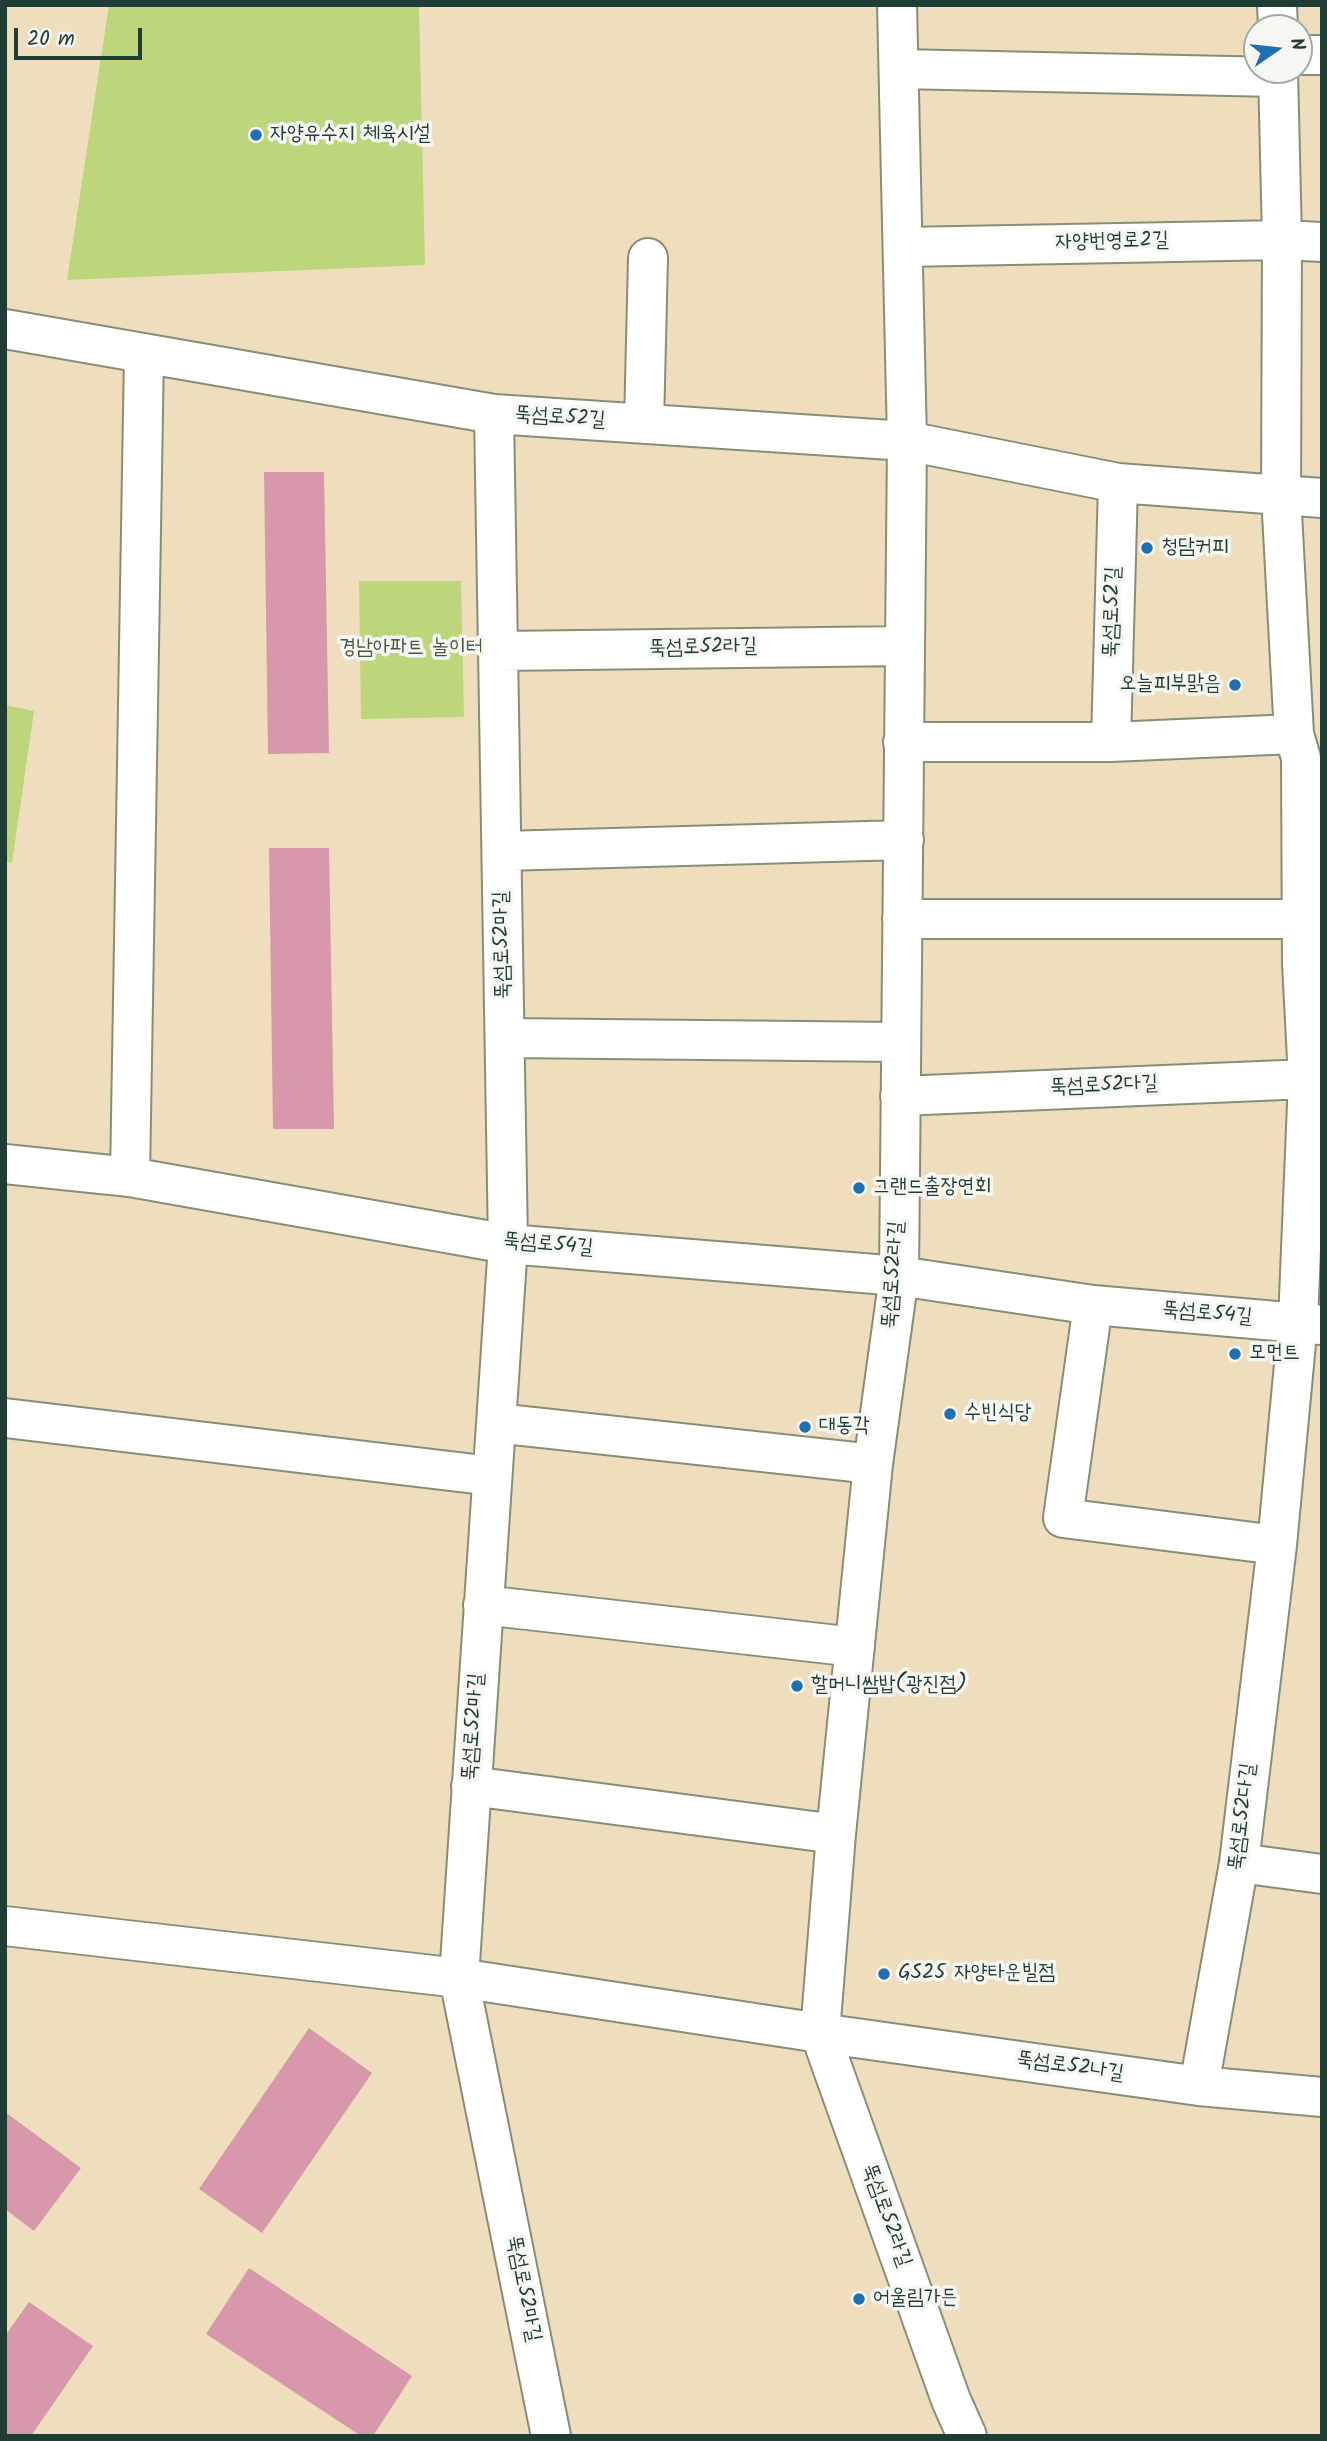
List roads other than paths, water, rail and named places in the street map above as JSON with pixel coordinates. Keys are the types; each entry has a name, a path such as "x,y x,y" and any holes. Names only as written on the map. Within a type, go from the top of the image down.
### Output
{"street":[{"path":"897,5 907,441"},
{"path":"899,69 1243,67"},
{"name":"뚝섬로52다길","path":"1199,2086 1238,1863 1277,1545 1310,1323 1314,1148 1308,1079 1312,963 1303,919 1306,750 1282,495 1284,84"},
{"name":"자양번영로2길","path":"903,247 1282,240 1322,242"},
{"path":"644,424 648,258"},
{"name":"뚝섬로52길","path":"5,329 494,414 907,441 1118,483 1322,498"},
{"path":"130,1177 144,353"},
{"name":"뚝섬로52마길","path":"494,414 508,1244 459,1978 551,2436"},
{"name":"뚝섬로52라길","path":"907,441 899,1276 873,1464 836,1834 820,2033 951,2400 967,2436"},
{"name":"뚝섬로52길","path":"1111,742 1118,483"},
{"name":"뚝섬로52라길","path":"500,651 905,646"},
{"path":"903,742 1111,742 1306,750"},
{"path":"502,851 904,840"},
{"path":"902,919 1303,919"},
{"path":"505,1038 901,1042"},
{"name":"뚝섬로52다길","path":"900,1096 1308,1079"},
{"name":"뚝섬로54길","path":"5,1164 130,1177 508,1244 899,1276 1093,1305 1310,1323"},
{"path":"1093,1305 1063,1518 1277,1545"},
{"path":"5,1418 492,1476"},
{"path":"496,1423 873,1464"},
{"path":"483,1605 855,1647"},
{"path":"471,1786 836,1834"},
{"path":"1238,1863 1322,1874"},
{"path":"5,1926 459,1978 820,2033"},
{"name":"뚝섬로52나길","path":"820,2033 1199,2086 1322,2097"}],"place":[{"name":"자양유수지 체육시설","path":"256,135"},
{"name":"청담커피","path":"1147,548"},
{"name":"오늘피부맑음","path":"1235,685"},
{"name":"그랜드출장연회","path":"859,1188"},
{"name":"모먼트","path":"1235,1354"},
{"name":"수빈식당","path":"950,1414"},
{"name":"대동각","path":"805,1427"},
{"name":"할머니쌈밥(광진점)","path":"797,1686"},
{"name":"GS25 자양타운빌점","path":"884,1974"},
{"name":"어울림가든","path":"859,2299"}],"park label":[{"name":"경남아파트 놀이터","path":"411,649"}]}
